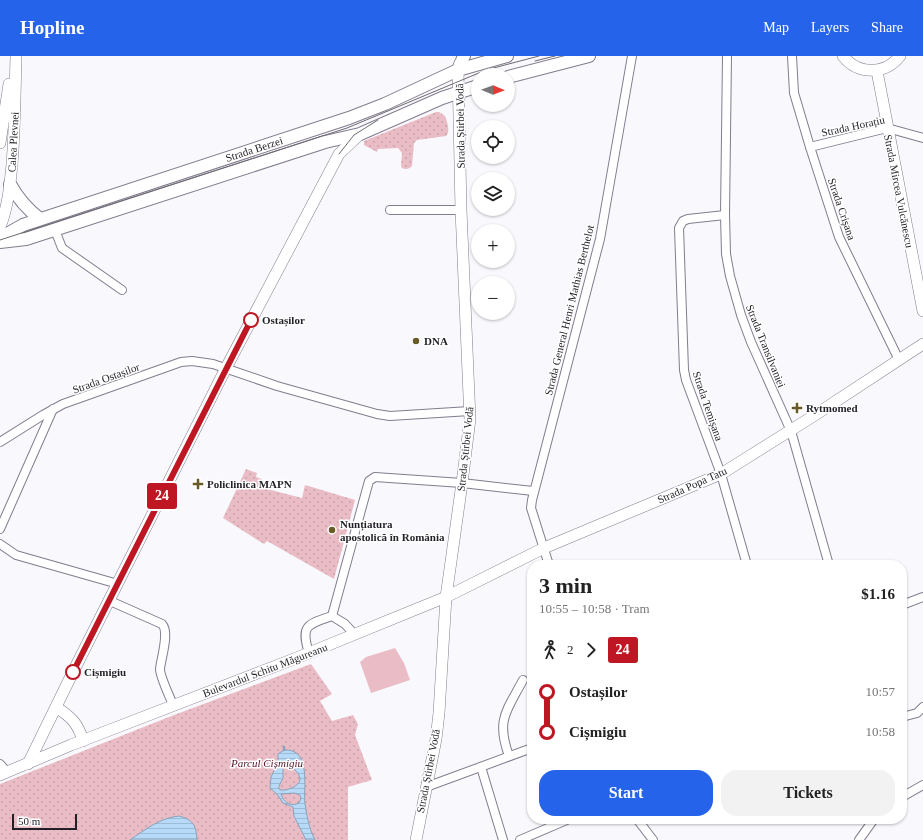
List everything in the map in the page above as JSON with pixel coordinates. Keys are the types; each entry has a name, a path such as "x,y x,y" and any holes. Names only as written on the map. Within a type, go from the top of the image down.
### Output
{"main road":[{"name":"Calea Plevnei","path":"0,143 15,56"},
{"name":"Calea Plevnei","path":"0,227 5,213 10,184 14,138 15,56"},
{"name":"Strada Știrbei Vodă","path":"416,840 436,738 446,597 462,483 470,411 461,210 458,70 461,56"},
{"path":"458,70 464,56"},
{"name":"Strada Berzei","path":"0,238 23,224 362,114 458,70 507,56"},
{"path":"515,75 589,56"},
{"path":"844,56 848,62 857,68 867,71 877,71 887,68 896,62 900,56"},
{"name":"Strada Mircea Vulcănescu","path":"877,71 923,311"},
{"name":"Strada Berzei","path":"0,242 26,239 338,139 360,134 471,88"},
{"path":"328,125 335,131 338,139 339,154"},
{"path":"28,764 226,368 339,154 360,134"},
{"path":"10,184 22,204 40,219"},
{"name":"Strada Popa Tatu","path":"446,597 544,548 721,474 791,431 923,344"},
{"name":"Bulevardul Schitu Măgureanu","path":"2,770 28,764 446,597"},
{"path":"56,708 66,714 77,725 83,741"}],"street":[{"name":"Strada General Henri Mathias Berthelot","path":"548,560 532,508 534,491 600,239 632,56"},
{"name":"Strada Transilvaniei","path":"727,56 725,215 726,254 730,276 741,315 751,342 791,431 828,560"},
{"name":"Strada Crișana","path":"792,56 794,93 839,237 899,360"},
{"name":"Strada Horațiu","path":"810,147 887,128 923,138"},
{"path":"390,210 461,210"},
{"name":"Strada Temișana","path":"725,215 688,219 681,224 679,232 684,370 686,380 721,474 746,560"},
{"path":"54,230 62,248 122,290"},
{"name":"Strada Ostașilor","path":"0,442 53,409 181,362 202,362 226,368 277,386 377,414 390,416 470,411"},
{"path":"0,529 53,409"},
{"path":"332,616 369,481 375,477 462,483 534,491"},
{"path":"0,544 16,556 118,584"},
{"path":"907,604 923,597"},
{"path":"110,601 164,626 166,632 160,671 173,705"},
{"path":"309,653 305,640 307,627 310,624 332,616 346,624 354,634"},
{"path":"509,756 503,741 503,722 506,711 523,680"},
{"path":"907,716 917,713 923,707"},
{"path":"426,787 527,750"},
{"path":"481,767 503,840"},
{"path":"907,794 923,785"},
{"path":"520,840 557,824"},
{"path":"641,824 653,840"},
{"path":"859,840 870,824"}],"green space":[{"path":"439,112 445,116 448,132 446,136 417,140 414,143 412,166 409,168 402,168 402,153 398,148 378,149 377,152 364,145 364,141"},
{"path":"246,469 257,473 256,477 262,479 259,487 302,498 305,485 355,500 334,579 267,541 264,544 223,518"},
{"path":"395,648 404,663 410,680 371,693 360,662 366,657"},
{"name":"Parcul Cișmigiu","path":"311,664 332,694 320,701 332,721 353,715 358,724 355,735 372,780 348,787 348,840 0,840 0,784 174,715"}],"water":[{"path":"284,750 293,751 299,755 304,771 307,818 315,840 306,840 294,816 293,807 283,803 277,794 270,788 271,777 278,763 278,754","holes":["286,764 290,765 294,769 299,775 300,779 298,784 293,788 281,790 279,789 279,786 283,778 283,766","294,793 300,795 301,798 299,803 293,805 286,802 281,794"]},
{"path":"179,816 188,819 193,824 196,831 197,840 130,840 159,822"}],"tram line":[{"path":"0,240 347,128 486,70 539,56"},
{"path":"535,61 555,56"},
{"path":"339,154 354,135 378,120"},
{"name":"24","path":"73,672 251,320"}],"place":[{"name":"Ostașilor","path":"251,320"},
{"name":"DNA","path":"416,341"},
{"name":"Rytmomed","path":"797,408"},
{"name":"Policlinica MAPN","path":"198,484"},
{"name":"Nunțiatura apostolică în România","path":"332,530"},
{"name":"Cișmigiu","path":"73,672"}]}
